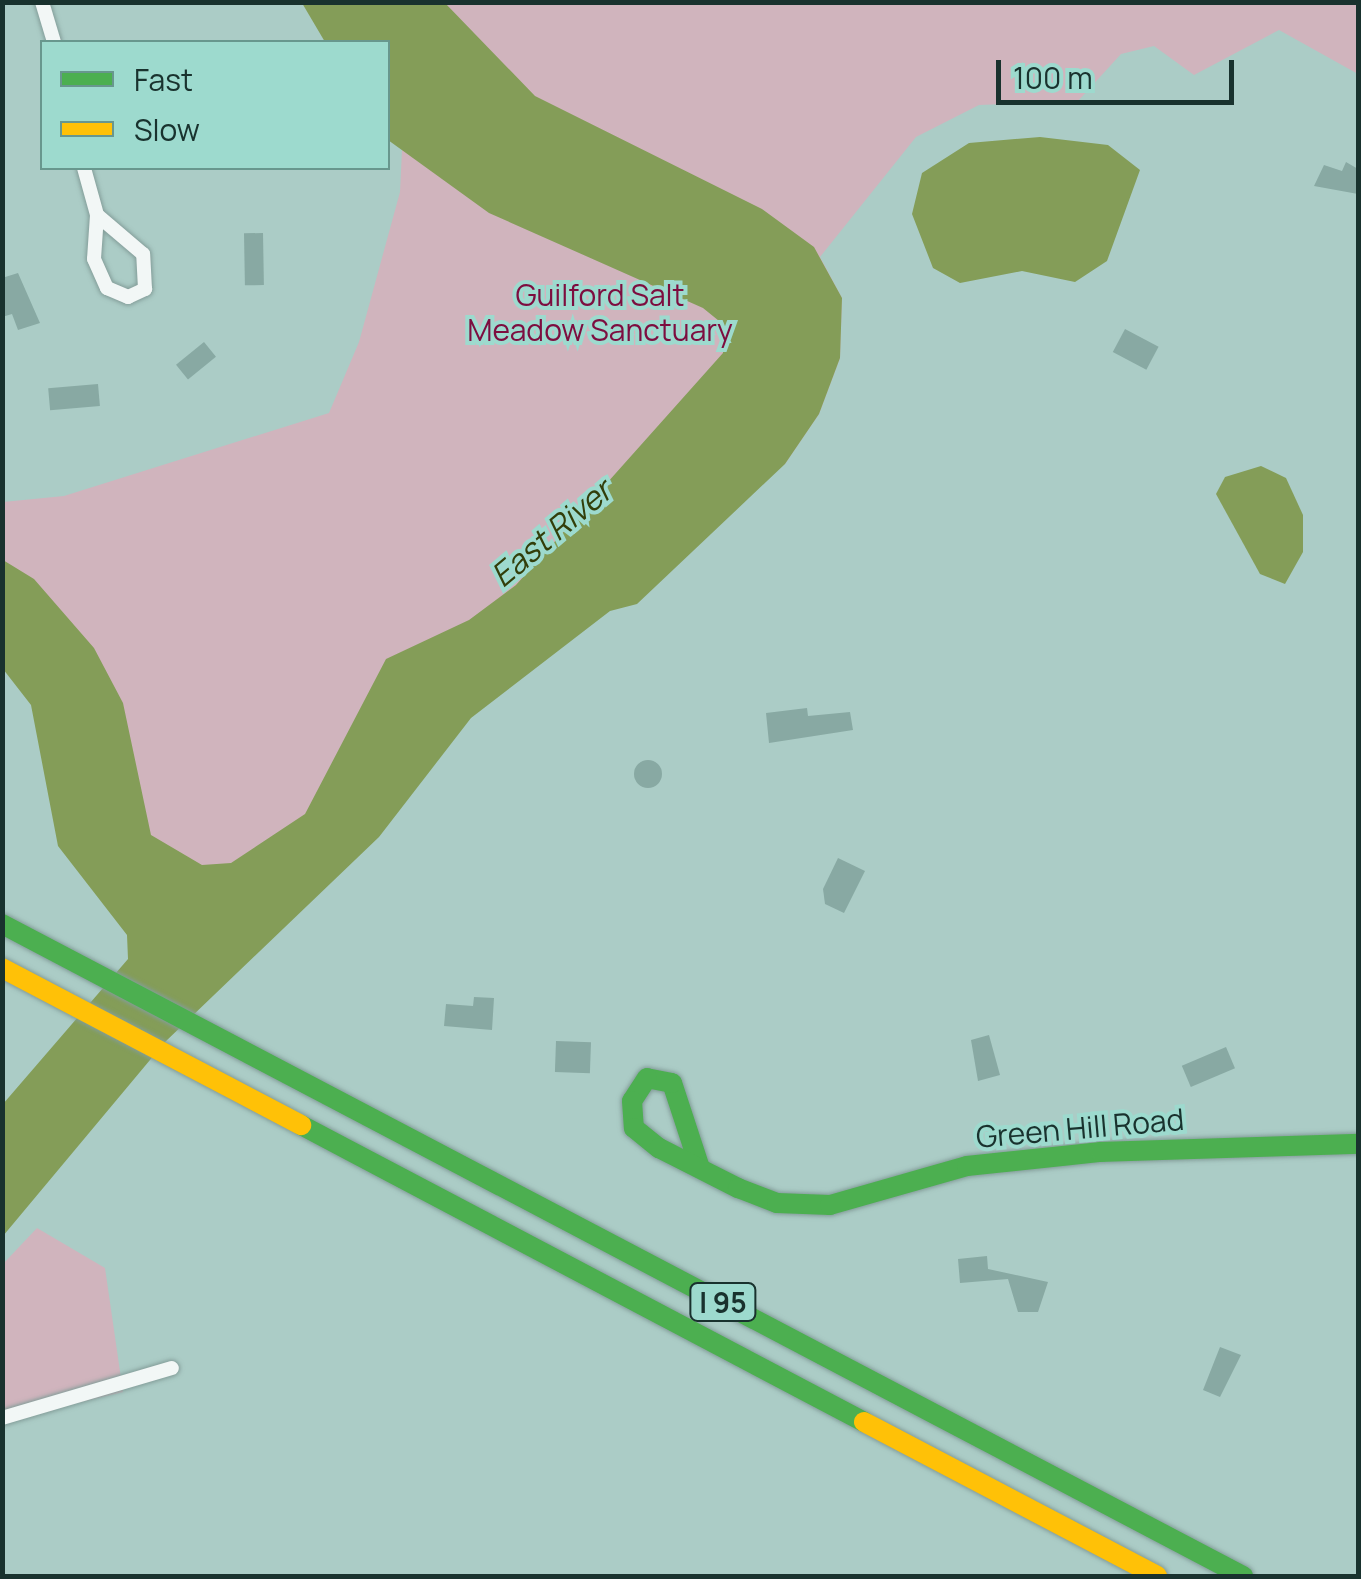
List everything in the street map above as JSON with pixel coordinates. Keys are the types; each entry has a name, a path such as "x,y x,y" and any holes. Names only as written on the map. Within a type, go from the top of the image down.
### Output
{"main road":[{"name":"I 95","path":"2,924 1243,1576"},
{"name":"I 95","path":"2,968 1157,1576"},
{"name":"Green Hill Road","path":"700,1168 776,1204 830,1205 967,1166 1358,1144"}],"street":[{"path":"42,2 53,40"},
{"path":"85,170 96,215 94,260 107,288 128,298 145,289 143,254 96,215"},
{"path":"2,1418 172,1368"}],"green space":[{"name":"Guilford Salt Meadow Sanctuary","path":"409,3 1358,3 1358,74 1279,30 1194,75 1154,46 1121,54 1078,101 979,105 916,137 820,257 842,298 840,358 819,414 785,464 503,650 223,943 3,624 3,502 64,496 329,413 359,342 400,192"},
{"path":"37,1228 105,1268 123,1392 3,1421 2,1265"}],"shaded area":[{"path":"302,3 445,3 535,96 762,209 814,247 842,298 840,358 819,414 785,464 637,604 610,611 471,718 379,837 165,1042 3,1236 3,1104 128,959 127,935 58,846 31,705 3,669 3,560 34,579 94,648 123,703 151,835 202,865 231,863 305,814 386,659 469,620 516,585 723,353 724,325 703,308 489,213 390,141 390,40 324,40"},
{"path":"1040,137 1108,145 1140,170 1107,261 1075,282 1022,271 960,283 933,268 912,214 922,173 969,143"},
{"path":"1261,466 1286,478 1303,515 1303,552 1285,584 1260,574 1216,494 1225,477"}],"building":[{"path":"1346,162 1358,169 1358,194 1314,186 1324,165 1342,171"},
{"path":"244,233 263,233 264,285 245,285"},
{"path":"18,273 40,323 18,330 12,314 2,317 2,278"},
{"path":"1125,329 1159,347 1146,370 1113,352"},
{"path":"204,342 216,357 188,379 176,365"},
{"path":"98,384 100,406 50,410 48,388"},
{"path":"807,708 808,716 850,712 853,730 769,743 766,713"},
{"path":"648,760 658,764 662,774 658,784 648,788 638,784 634,774 638,764"},
{"path":"838,858 865,871 844,913 825,904 823,889"},
{"path":"474,997 494,998 492,1030 444,1026 446,1004 473,1006"},
{"path":"989,1035 1000,1075 978,1081 971,1040"},
{"path":"556,1041 591,1042 590,1073 555,1072"},
{"path":"1226,1047 1235,1068 1191,1087 1182,1066"},
{"path":"987,1256 988,1269 1048,1282 1038,1312 1018,1312 1008,1279 960,1283 958,1259"},
{"path":"1220,1347 1241,1355 1220,1397 1203,1390"}],"traffic: fast":[{"path":"2,924 1243,1576"},
{"path":"700,1168 672,1083 647,1078 632,1101 634,1128 659,1148 738,1188 777,1203 830,1205 967,1166 1101,1152 1358,1144"},
{"path":"301,1125 864,1422"}],"traffic: slow":[{"path":"2,968 301,1125"},
{"path":"864,1422 1157,1576"}],"water label":[{"name":"East River","path":"551,533"}]}
